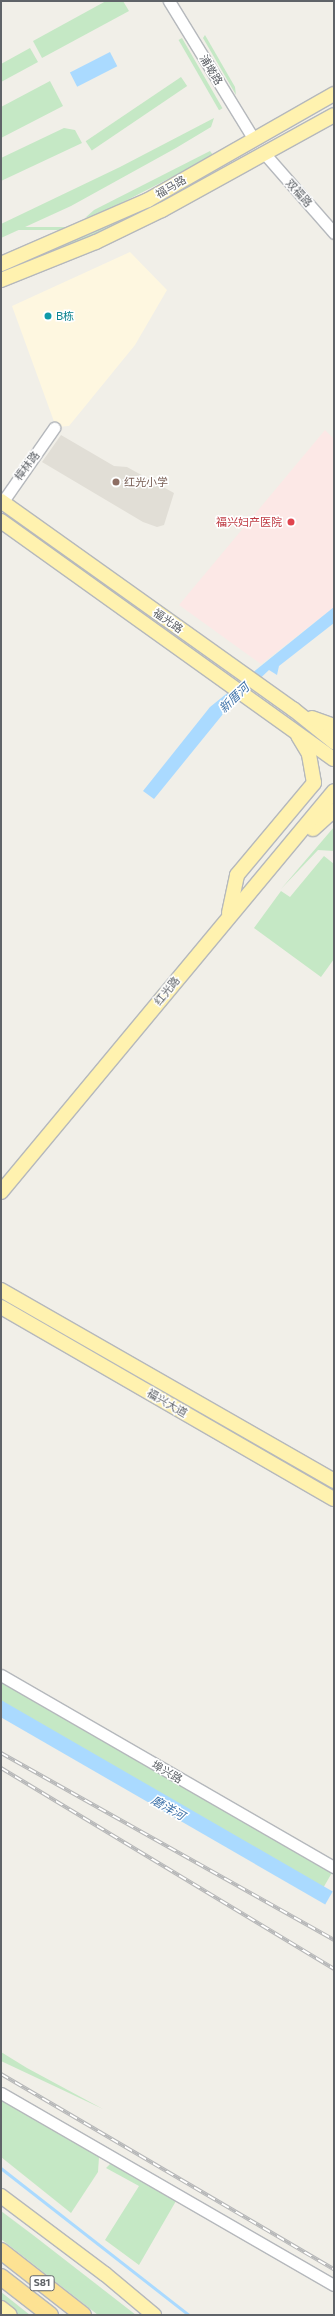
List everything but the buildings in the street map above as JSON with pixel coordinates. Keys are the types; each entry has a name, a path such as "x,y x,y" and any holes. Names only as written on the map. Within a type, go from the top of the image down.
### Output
{"highway":[{"name":"S81","path":"1,2251 83,2315"},
{"name":"S81","path":"1,2277 50,2315"}],"main road":[{"name":"福马路","path":"1,264 148,200 253,138 334,94"},
{"name":"福马路","path":"1,280 96,242 162,210 334,115"},
{"name":"福光路","path":"1,503 243,672 293,708 334,742"},
{"name":"福光路","path":"1,521 334,759"},
{"path":"293,708 334,726"},
{"path":"228,916 237,875 314,783 309,754 295,731"},
{"name":"红光路","path":"1,1192 228,916 334,791"},
{"path":"248,892 282,866 318,822 334,810"},
{"name":"福兴大道","path":"1,1290 334,1481"},
{"name":"福兴大道","path":"1,1307 334,1499"},
{"path":"1,2196 105,2274 154,2315"},
{"path":"1,2308 10,2315"}],"street":[{"name":"浦墘路","path":"169,1 253,138"},
{"name":"双福路","path":"264,153 334,233"},
{"name":"樟林路","path":"1,503 54,428"},
{"name":"埠兴路","path":"1,1675 334,1867"},
{"path":"1,2093 334,2285"}],"shaded area":[{"path":"130,252 167,290 135,345 69,426 56,427 12,306"},
{"name":"福兴妇产医院","path":"325,430 334,439 334,607 261,664 179,605"},
{"name":"红光小学","path":"61,435 114,466 127,467 174,493 164,525 157,527 143,522 42,462"}],"green space":[{"path":"106,1 123,1 129,11 42,58 33,41"},
{"path":"205,35 235,87 236,95 203,38"},
{"path":"182,38 223,108 219,110 179,40"},
{"path":"30,48 38,62 1,82 1,64"},
{"path":"181,77 187,86 92,150 86,141"},
{"path":"50,81 63,106 1,138 1,107"},
{"path":"214,118 211,127 176,148 71,206 1,238 1,224 120,167"},
{"path":"64,128 75,130 82,143 1,181 1,158"},
{"path":"210,151 213,155 205,160 104,212 85,218 94,210"},
{"path":"221,166 200,181 81,242 1,275 1,270 93,233"},
{"path":"1,227 67,227 67,230 1,230"},
{"path":"334,827 334,851 318,850 281,889"},
{"path":"324,856 334,864 334,959 321,977 254,928 281,891 290,897"},
{"path":"1,1678 334,1870 323,1889 1,1703"},
{"path":"1,2052 27,2068 103,2109 1,2061"},
{"path":"1,2099 94,2151 99,2157 98,2172 71,2213 1,2157"},
{"path":"113,2161 176,2201 139,2265 105,2240 139,2186 106,2168"},
{"path":"1,2211 136,2315 98,2315 1,2239"},
{"path":"1,2292 30,2315 18,2315 1,2302"}],"water":[{"path":"110,52 117,66 77,87 70,72"},
{"name":"新厝河","path":"334,607 334,623 279,666 277,675 269,670 223,714 154,799 143,791 210,707"},
{"name":"磨洋河","path":"1,1700 333,1892 325,1904 1,1717"}],"waterway":[{"path":"1,2168 189,2315"}],"railway":[{"path":"1,1753 334,1940"},
{"path":"1,1768 334,1969"},
{"path":"1,2074 334,2269"}],"place":[{"name":"B栋","path":"48,316"},
{"name":"红光小学","path":"116,482"},
{"name":"福兴妇产医院","path":"291,522"}]}
